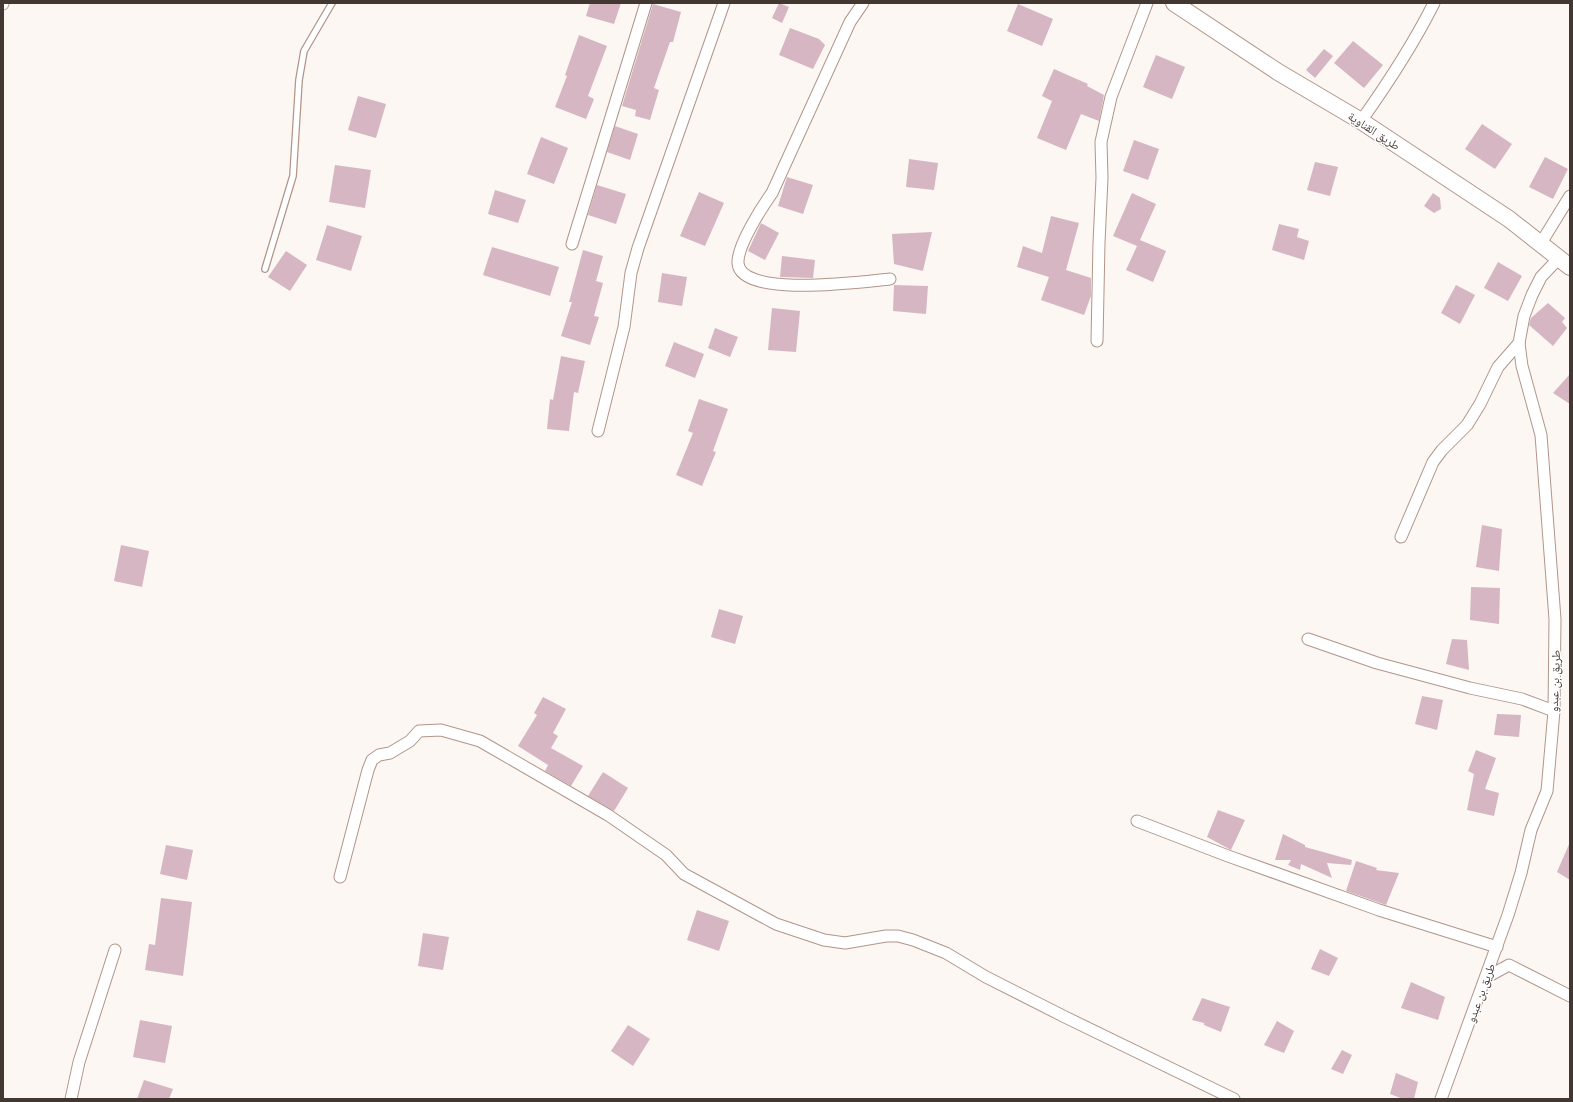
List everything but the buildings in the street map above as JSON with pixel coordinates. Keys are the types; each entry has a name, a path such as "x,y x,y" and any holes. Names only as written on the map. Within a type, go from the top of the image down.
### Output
{"street":[{"path":"572,244 646,3"},
{"path":"598,431 624,327 632,273 638,248 724,3"},
{"path":"863,3 850,22 772,193 760,211 742,248 738,263 742,274 750,278 776,284 803,286 890,279"},
{"path":"1097,341 1102,178 1101,142 1111,97 1147,3"},
{"name":"طريق القناوية","path":"1174,3 1278,72 1361,122 1509,219 1565,262"},
{"path":"1361,122 1417,38 1434,3"},
{"path":"1541,243 1570,196"},
{"name":"طريق بن عبدو","path":"1445,1097 1498,947 1521,872 1531,830 1547,791 1554,711 1556,619 1541,435 1522,366 1519,343 1524,316 1541,277 1565,262"},
{"path":"1401,537 1433,462 1442,450 1467,425 1480,404 1498,367 1519,343"},
{"path":"1308,639 1377,663 1470,688 1522,699 1554,711"},
{"path":"340,876 372,760 379,755 390,753 410,741 419,731 441,730 480,740 594,807 666,856 684,874 776,924 824,940 845,943 886,936 898,936 913,940 946,953 986,977 1234,1099"},
{"path":"1137,821 1228,856 1372,908 1498,947"},
{"path":"71,1099 79,1062 115,950"},
{"path":"1487,977 1509,965 1570,996"}],"lane":[{"path":"265,268 293,176 299,80 304,51 332,3"}]}
